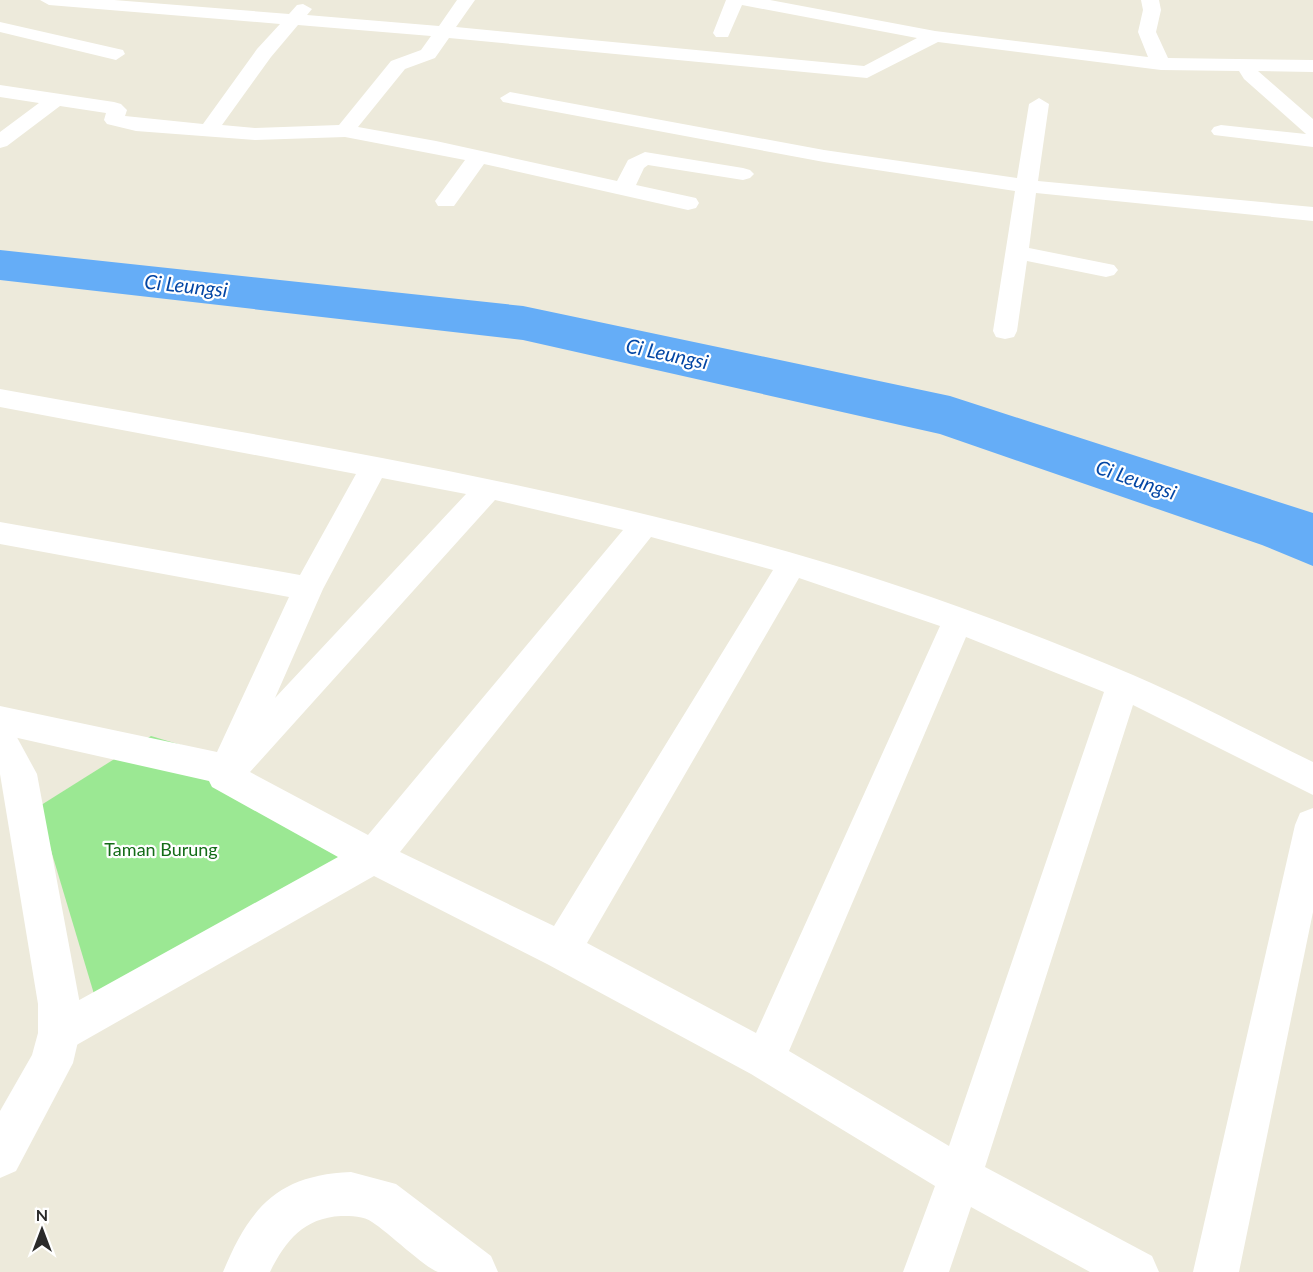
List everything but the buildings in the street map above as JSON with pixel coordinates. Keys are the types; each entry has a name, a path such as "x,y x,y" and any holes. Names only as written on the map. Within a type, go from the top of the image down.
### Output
{"street":[{"path":"49,0 444,32 867,72 935,36"},
{"path":"208,131 264,54 312,0"},
{"path":"345,131 398,65 426,56 466,0"},
{"path":"722,33 735,0"},
{"path":"742,0 935,36 1161,64 1313,66"},
{"path":"1150,0 1153,13 1147,35 1161,64"},
{"path":"0,27 116,54"},
{"path":"1246,65 1251,75 1313,130"},
{"path":"0,91 114,108 117,110 114,120 128,124 208,131 288,134 345,131 478,157 688,203"},
{"path":"510,98 566,105 756,144 1025,184 1222,207 1313,214"},
{"path":"0,142 56,99"},
{"path":"1005,331 1025,184 1039,104"},
{"path":"1221,131 1313,141"},
{"path":"446,201 478,157"},
{"path":"624,188 635,164 645,158 743,174"},
{"path":"1016,252 1106,270"},
{"path":"0,398 375,465 489,488 645,524 792,564 958,620 1124,685 1313,779"},
{"path":"225,772 308,588 375,465"},
{"path":"225,772 489,488"},
{"path":"59,1033 374,857 645,524"},
{"path":"0,533 308,588"},
{"path":"561,950 792,564"},
{"path":"765,1060 958,620"},
{"path":"926,1272 960,1177 1124,685"},
{"path":"0,720 225,772 374,857 561,950 765,1060 960,1177 1136,1272"},
{"path":"0,741 19,774 59,1004 59,1033 51,1063 0,1155"},
{"path":"1216,1272 1313,825"},
{"path":"246,1272 264,1236 282,1215 301,1202 327,1195 351,1194 380,1200 476,1272"}],"green space":[{"name":"Taman Burung","path":"151,736 198,750 392,853 94,994 38,807"}],"waterway":[{"name":"Ci Leungsi","path":"0,265 523,323 950,416 1285,528 1313,541"}]}
